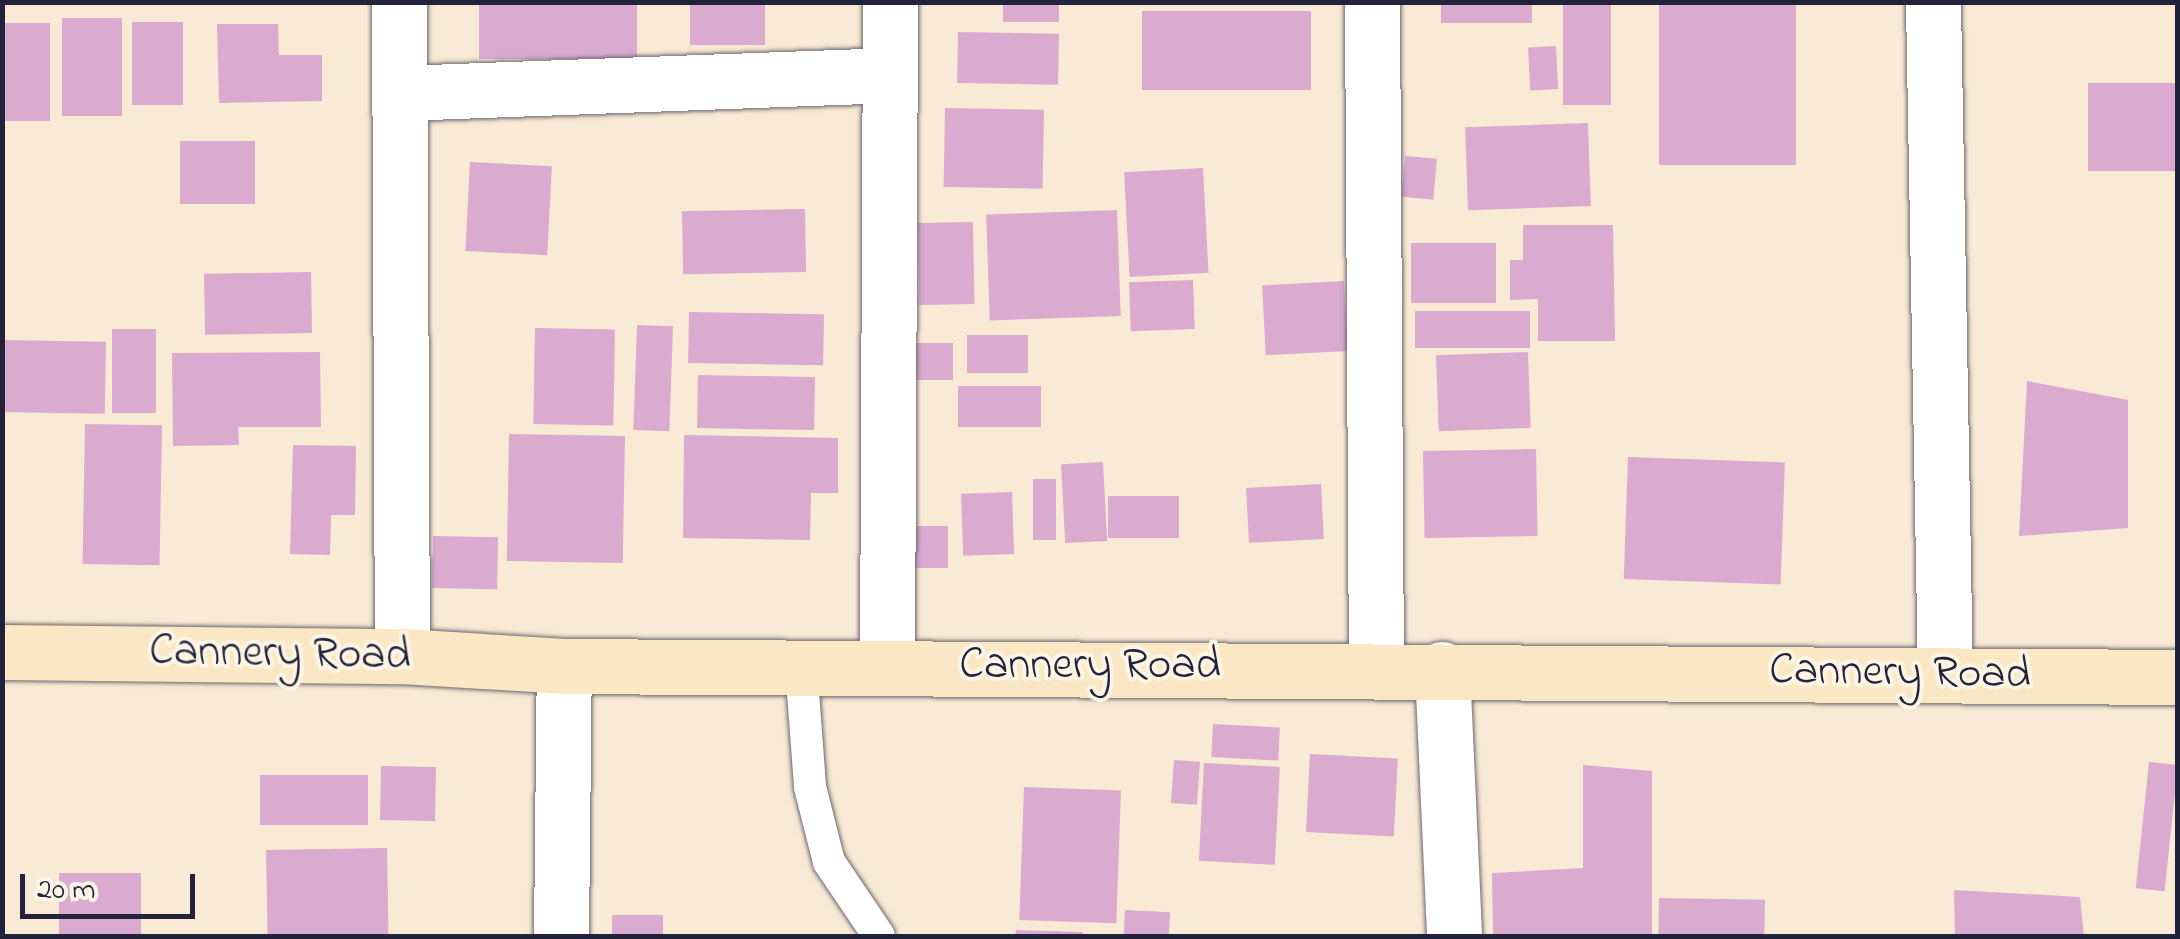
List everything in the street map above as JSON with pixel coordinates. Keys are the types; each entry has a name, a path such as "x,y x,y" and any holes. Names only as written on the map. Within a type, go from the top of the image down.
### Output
{"main road":[{"name":"Cannery Road","path":"2,652 402,656 564,666 1376,668 2178,678"}],"street":[{"path":"400,2 402,656"},
{"path":"887,667 890,2"},
{"path":"1372,2 1376,668"},
{"path":"1932,2 1945,675"},
{"path":"400,93 890,76"},
{"path":"562,936 564,666"},
{"path":"1442,669 1454,936"}],"lane":[{"path":"800,666 810,787 829,862 879,936"}],"building":[{"path":"479,2 637,2 637,59 479,59"},
{"path":"690,2 765,2 765,45 690,45"},
{"path":"1003,2 1059,2 1059,22 1003,22"},
{"path":"1441,2 1532,2 1532,23 1441,23"},
{"path":"1563,2 1611,2 1611,105 1563,105"},
{"path":"1659,2 1796,2 1796,165 1659,165"},
{"path":"1142,11 1311,11 1311,90 1142,90"},
{"path":"62,18 122,18 122,116 62,116"},
{"path":"132,22 183,22 183,105 132,105"},
{"path":"2,23 50,23 50,121 2,121"},
{"path":"217,24 278,24 279,55 322,55 322,101 219,103"},
{"path":"958,32 1059,34 1058,85 957,83"},
{"path":"1556,46 1558,89 1530,90 1528,47"},
{"path":"2088,83 2178,83 2178,171 2088,171"},
{"path":"945,108 1044,110 1043,189 944,187"},
{"path":"1588,123 1591,206 1468,210 1465,127"},
{"path":"180,141 255,141 255,204 180,204"},
{"path":"1405,156 1437,159 1433,200 1401,197"},
{"path":"470,162 552,166 547,255 465,251"},
{"path":"1203,168 1208,273 1130,277 1124,172"},
{"path":"805,209 806,272 683,274 682,211"},
{"path":"1117,210 1121,316 990,321 986,215"},
{"path":"973,222 974,304 919,305 918,223"},
{"path":"1523,225 1613,225 1615,341 1538,341 1538,299 1510,300 1510,260 1523,260"},
{"path":"1411,243 1496,243 1496,303 1411,303"},
{"path":"311,272 312,333 205,335 204,274"},
{"path":"1193,280 1195,329 1131,331 1129,282"},
{"path":"1344,281 1348,351 1266,355 1262,285"},
{"path":"1415,311 1530,311 1530,348 1415,348"},
{"path":"689,312 824,314 823,365 688,363"},
{"path":"637,325 673,326 669,431 633,430"},
{"path":"535,328 615,329 613,425 533,424"},
{"path":"112,329 156,329 156,413 112,413"},
{"path":"967,335 1028,335 1028,373 967,373"},
{"path":"2,340 106,342 105,414 2,412"},
{"path":"900,343 953,343 953,380 900,380"},
{"path":"320,352 321,427 238,427 239,445 173,446 172,353"},
{"path":"1528,352 1531,428 1439,431 1436,355"},
{"path":"698,375 815,377 814,430 697,428"},
{"path":"2027,381 2128,400 2128,528 2019,536"},
{"path":"958,386 1041,386 1041,427 958,427"},
{"path":"85,424 162,425 160,565 83,564"},
{"path":"509,434 625,436 623,563 507,561"},
{"path":"684,435 838,438 838,493 811,493 810,540 683,538"},
{"path":"293,445 356,446 355,515 331,515 330,555 290,554"},
{"path":"1536,449 1538,536 1425,538 1423,451"},
{"path":"1628,457 1785,462 1781,584 1624,579"},
{"path":"1103,462 1107,541 1065,543 1061,464"},
{"path":"1033,479 1056,479 1056,540 1033,540"},
{"path":"1321,484 1324,539 1249,543 1246,488"},
{"path":"1012,492 1014,554 963,556 961,494"},
{"path":"1108,496 1179,496 1179,538 1108,538"},
{"path":"910,526 948,526 948,568 910,568"},
{"path":"433,536 498,537 497,589 432,588"},
{"path":"1213,724 1280,728 1278,760 1211,757"},
{"path":"1310,754 1398,759 1394,836 1306,832"},
{"path":"1174,760 1200,762 1197,805 1171,803"},
{"path":"2149,762 2178,765 2165,891 2136,888"},
{"path":"1204,763 1280,767 1275,865 1199,861"},
{"path":"1583,765 1652,771 1652,936 1493,936 1492,873 1583,868"},
{"path":"381,766 436,767 435,821 380,820"},
{"path":"260,775 368,775 368,825 260,825"},
{"path":"1024,787 1121,790 1116,923 1019,920"},
{"path":"387,848 389,936 268,936 266,850"},
{"path":"59,873 141,873 141,936 59,936"},
{"path":"1954,890 2080,897 2084,936 1955,936"},
{"path":"1659,898 1765,900 1764,936 1658,936"},
{"path":"1125,910 1170,912 1169,936 1124,936"},
{"path":"612,915 663,915 663,936 612,936"},
{"path":"1016,930 1083,932 1083,936 1015,936"}]}
